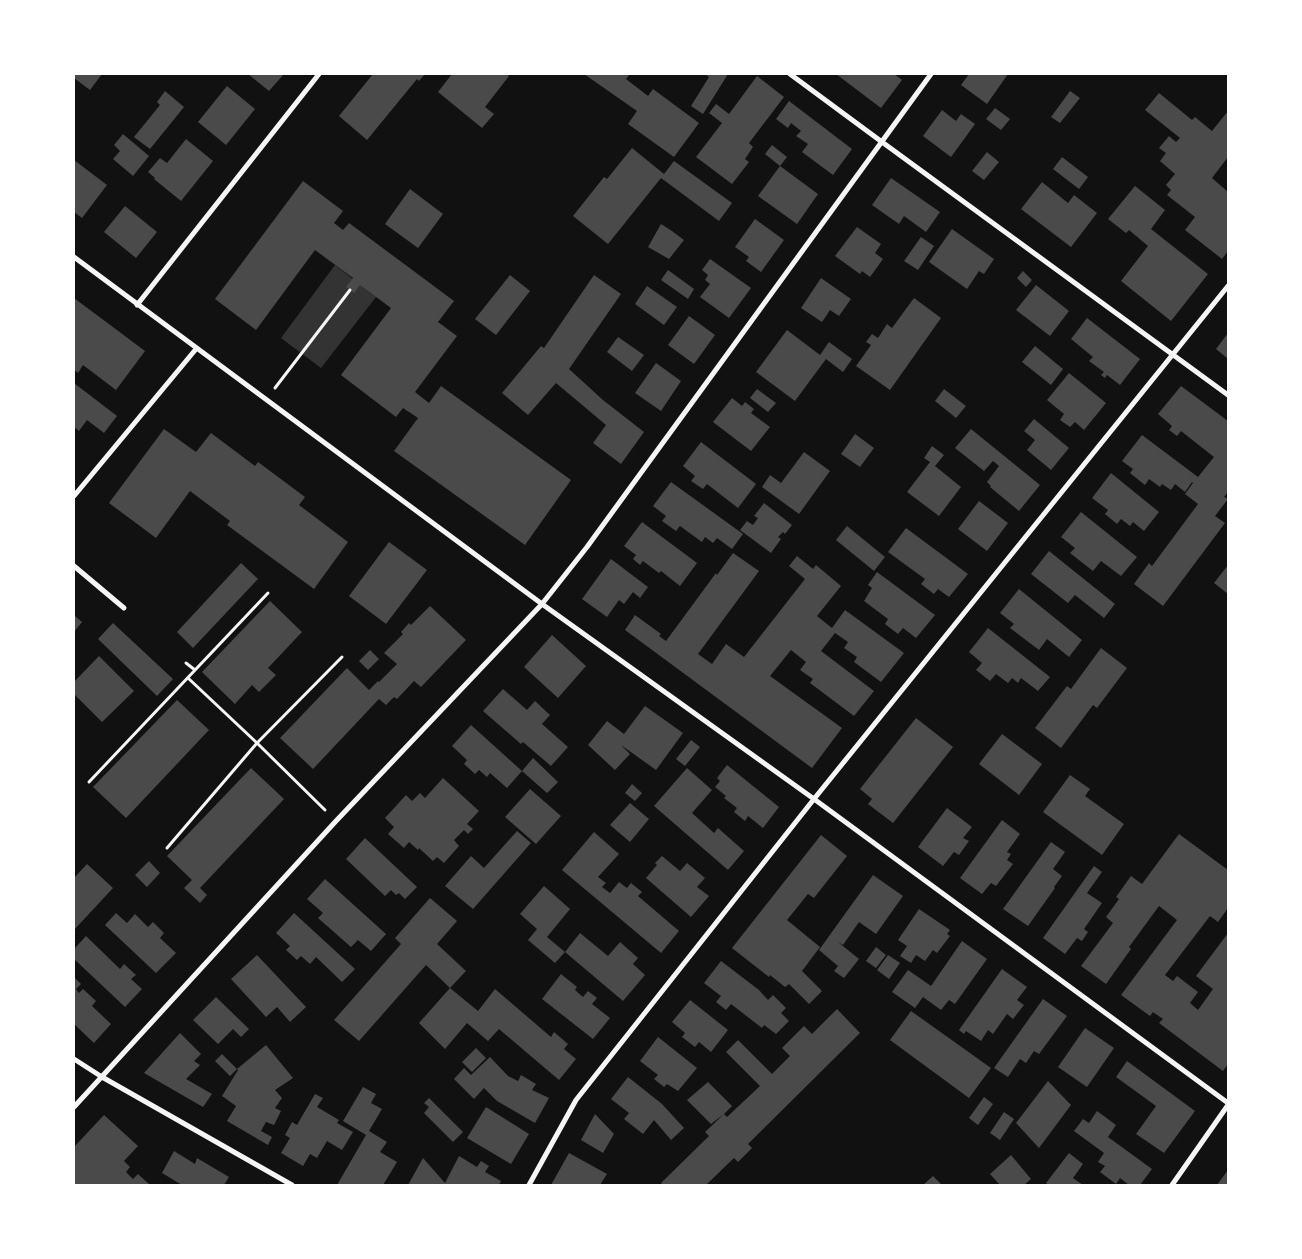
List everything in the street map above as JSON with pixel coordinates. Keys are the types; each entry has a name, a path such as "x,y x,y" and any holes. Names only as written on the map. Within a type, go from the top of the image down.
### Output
{"street":[{"path":"136,305 319,74"},
{"path":"790,74 1228,395"},
{"path":"74,1107 336,821 542,604 587,547 931,74"},
{"path":"74,257 136,305 542,604 814,799 1228,1104 1172,1185"},
{"path":"530,1185 576,1100 814,799 1228,286"},
{"path":"74,496 196,349"},
{"path":"74,566 124,608"},
{"path":"74,1059 102,1077 292,1185"}],"path":[{"path":"266,400 350,290"},
{"path":"89,782 268,593"},
{"path":"167,848 257,743 342,658"},
{"path":"186,663 195,670"},
{"path":"188,678 336,821"}],"shaded area":[{"path":"335,265 376,297 321,368 281,338"}],"building":[{"path":"74,74 102,74 90,90 74,78"},
{"path":"248,74 284,74 269,91"},
{"path":"373,74 425,74 419,81 417,79 367,140 339,116"},
{"path":"452,74 506,74 509,76 485,107 494,114 482,128 438,92"},
{"path":"584,74 630,74 626,79 648,96 653,89 699,123 674,157 628,124 637,111"},
{"path":"705,74 728,74 703,114 691,106 709,77"},
{"path":"836,74 894,74 902,80 881,108"},
{"path":"969,74 1008,74 987,104 961,85"},
{"path":"757,76 784,97 749,143 753,147 745,159 749,162 732,184 696,157 722,123 709,113 716,104 729,114"},
{"path":"227,86 255,109 226,145 198,122"},
{"path":"165,91 184,107 150,149 134,137 160,105 157,102"},
{"path":"1070,91 1080,98 1060,123 1051,117"},
{"path":"1159,93 1192,120 1195,117 1212,131 1228,111 1228,157 1212,178 1228,192 1228,251 1222,259 1185,230 1195,217 1167,195 1171,190 1166,185 1175,174 1160,161 1166,153 1159,148 1169,136 1176,142 1180,138 1145,110"},
{"path":"789,101 852,149 833,175 802,152 808,144 796,136 801,131 791,123 788,128 776,119"},
{"path":"995,108 1010,119 1001,130 986,119"},
{"path":"942,110 956,121 961,114 975,124 951,157 923,136"},
{"path":"123,134 149,156 133,176 113,159 120,151 114,145"},
{"path":"186,139 213,161 181,201 148,172 160,158 167,163"},
{"path":"772,145 787,157 780,166 765,154"},
{"path":"632,148 664,174 674,161 732,203 719,221 661,178 608,244 573,216 604,177 607,179"},
{"path":"987,152 999,162 984,180 972,171"},
{"path":"1062,157 1088,177 1079,189 1053,169"},
{"path":"74,160 107,185 82,218 74,212"},
{"path":"780,166 818,194 797,224 758,196"},
{"path":"891,178 940,212 926,232 904,216 899,224 872,205"},
{"path":"303,181 343,211 334,223 343,230 349,223 454,301 438,322 457,336 415,392 429,403 441,386 571,480 525,545 394,451 418,418 403,408 396,417 341,375 391,308 360,285 354,293 346,287 353,278 315,250 256,330 215,299"},
{"path":"1042,182 1068,203 1074,195 1097,213 1071,247 1021,209"},
{"path":"1135,186 1165,210 1151,229 1208,274 1171,321 1121,281 1148,246 1129,230 1126,233 1108,219"},
{"path":"410,189 443,214 418,248 385,224"},
{"path":"125,206 157,232 136,258 104,232"},
{"path":"755,219 784,240 761,272 746,261 749,257 735,247"},
{"path":"661,224 684,240 669,259 648,247"},
{"path":"857,227 881,244 875,253 883,259 870,277 862,271 860,274 835,256"},
{"path":"952,229 994,259 984,274 979,271 967,289 929,262"},
{"path":"921,237 934,246 918,270 904,261"},
{"path":"710,259 751,288 729,318 700,297 710,284 705,280 708,275 702,270"},
{"path":"668,270 694,289 688,299 661,280"},
{"path":"1023,271 1032,280 1026,287 1017,278"},
{"path":"510,275 530,291 496,335 475,319"},
{"path":"594,275 621,294 569,369 603,400 644,432 621,464 593,443 606,425 556,383 528,415 502,393 541,346 544,348"},
{"path":"821,278 851,299 839,316 830,310 822,322 801,308"},
{"path":"1036,285 1069,311 1050,336 1016,310"},
{"path":"647,286 677,307 664,325 635,304"},
{"path":"74,298 145,351 116,390 83,365 78,373 74,370"},
{"path":"914,298 941,318 890,390 856,366 871,345 866,342 872,334 878,338 887,324 892,328"},
{"path":"689,316 715,335 694,364 668,345"},
{"path":"1087,318 1140,359 1120,385 1107,375 1105,378 1101,375 1104,372 1089,361 1093,357 1071,339"},
{"path":"787,330 820,355 829,342 852,359 843,372 826,359 795,401 756,372"},
{"path":"1228,333 1228,359 1216,349"},
{"path":"618,337 644,355 632,371 607,352"},
{"path":"1035,346 1063,369 1051,385 1022,362"},
{"path":"656,363 681,381 661,411 635,393"},
{"path":"1069,373 1106,403 1084,430 1075,422 1070,427 1060,420 1064,414 1047,400"},
{"path":"74,383 117,416 104,433 87,420 79,431 74,427"},
{"path":"1181,386 1228,421 1228,492 1224,497 1228,499 1215,516 1225,523 1163,606 1134,584 1149,563 1152,566 1198,504 1185,494 1193,483 1185,492 1175,484 1171,490 1162,484 1160,487 1149,479 1145,485 1130,473 1133,469 1122,461 1142,435 1198,477 1214,457 1181,431 1177,436 1169,430 1172,426 1158,414"},
{"path":"757,389 776,403 768,412 750,398"},
{"path":"944,389 966,406 956,418 935,401"},
{"path":"732,398 742,406 745,402 754,409 751,413 770,427 751,451 713,422"},
{"path":"1034,419 1069,448 1051,470 1027,450 1035,440 1024,431"},
{"path":"164,429 196,452 211,433 255,466 258,462 305,497 299,505 348,542 314,589 227,525 230,521 190,491 156,538 109,503"},
{"path":"971,429 1040,485 1019,511 990,487 987,482 999,466 993,461 984,471 955,448"},
{"path":"855,434 874,448 860,467 841,454"},
{"path":"701,442 756,484 738,508 707,484 703,489 691,481 695,476 683,466"},
{"path":"932,446 944,455 935,466 961,487 939,516 907,492 930,462 924,458"},
{"path":"804,452 830,471 799,514 762,487 770,475 781,483"},
{"path":"1111,473 1159,512 1144,531 1133,522 1130,526 1121,519 1117,524 1105,514 1108,510 1092,498"},
{"path":"671,482 743,534 732,549 717,538 713,543 705,537 702,542 680,526 676,531 662,521 666,516 653,506"},
{"path":"979,501 1008,523 987,551 958,529"},
{"path":"764,503 792,525 785,534 783,532 778,537 781,539 771,553 740,530 747,521 753,525 758,518 754,516"},
{"path":"1081,512 1137,557 1121,576 1101,561 1093,571 1070,553 1075,548 1061,537"},
{"path":"642,522 697,563 680,586 661,571 659,573 643,561 640,565 633,559 636,555 624,546"},
{"path":"847,526 885,557 874,571 836,540"},
{"path":"906,528 968,574 949,597 938,589 934,594 921,584 925,579 888,552"},
{"path":"389,542 427,570 386,624 349,596"},
{"path":"1049,551 1115,604 1104,618 1075,595 1068,603 1031,574"},
{"path":"733,553 759,571 698,654 712,664 726,644 744,657 805,579 789,566 797,556 813,569 816,565 841,586 817,616 832,628 845,610 904,653 881,682 854,662 857,657 844,648 848,642 835,633 821,651 874,691 854,716 810,683 813,679 800,670 806,662 791,650 770,676 842,728 812,768 625,630 635,615 661,634 659,636 666,641"},
{"path":"611,559 648,587 640,598 633,592 624,604 619,600 607,617 582,599"},
{"path":"241,563 258,579 193,648 177,632"},
{"path":"1228,565 1228,594 1214,583"},
{"path":"877,572 935,615 916,638 903,628 898,634 885,624 888,619 864,601 872,588 868,585"},
{"path":"1019,589 1082,640 1069,657 1047,639 1039,650 1010,628 1014,624 1000,613"},
{"path":"270,601 302,632 268,668 276,675 259,692 252,685 235,704 202,672"},
{"path":"430,606 466,640 421,687 414,681 397,699 394,697 386,705 379,699 313,769 280,738 347,668 369,690 379,682 397,664 384,653 403,634 401,632 409,623 411,625"},
{"path":"74,615 82,622 74,632"},
{"path":"113,623 173,679 157,696 98,639"},
{"path":"988,628 1050,677 1038,691 1021,678 1018,683 1012,678 1008,683 996,674 990,681 976,670 982,663 969,652"},
{"path":"552,635 586,666 558,698 524,667"},
{"path":"1101,648 1127,668 1097,708 1093,705 1061,748 1035,728 1067,686 1071,689"},
{"path":"370,650 379,659 368,670 359,661"},
{"path":"99,656 134,691 102,722 74,694 74,682"},
{"path":"503,689 527,710 535,701 550,715 542,724 568,747 551,766 523,742 521,744 483,711"},
{"path":"177,700 209,730 126,818 93,787"},
{"path":"645,706 683,733 656,770 621,745 630,754 615,770 588,745 607,721 624,734"},
{"path":"916,718 953,747 893,823 868,804 872,799 860,789"},
{"path":"471,725 522,771 507,788 490,773 487,777 479,770 475,774 464,764 467,760 452,746"},
{"path":"1002,734 1042,764 1019,795 979,764"},
{"path":"691,740 700,747 685,766 676,759"},
{"path":"533,758 558,782 547,793 522,771"},
{"path":"727,765 779,807 763,828 748,816 745,821 734,812 737,808 724,798 726,796 715,787 720,781 717,778"},
{"path":"251,768 284,799 200,888 207,895 200,903 184,888 192,880 167,856"},
{"path":"687,768 712,790 692,813 714,833 718,828 744,851 728,870 654,806"},
{"path":"1070,775 1090,789 1085,796 1124,824 1102,855 1043,812"},
{"path":"443,778 479,811 467,824 473,829 468,834 464,830 454,840 459,846 444,863 437,857 433,861 419,848 418,850 409,842 404,848 388,834 394,827 385,818 406,795 412,801 420,793 425,798"},
{"path":"632,784 642,793 635,801 625,793"},
{"path":"530,789 561,816 536,844 505,817"},
{"path":"630,803 649,819 630,842 610,825"},
{"path":"947,808 972,827 963,838 969,841 959,855 954,852 943,866 918,847"},
{"path":"1002,820 1020,834 1007,852 1011,854 1007,860 1013,864 996,886 991,883 982,894 960,878"},
{"path":"517,831 531,843 473,909 445,886 471,856 484,868"},
{"path":"594,832 619,854 598,877 606,883 602,887 610,893 619,882 627,888 631,883 642,892 638,896 679,931 661,953 562,870"},
{"path":"1179,834 1228,870 1228,908 1218,922 1210,916 1165,975 1173,981 1177,976 1198,992 1190,1003 1198,1010 1213,989 1196,976 1228,933 1228,1064 1223,1071 1159,1023 1163,1019 1153,1012 1150,1016 1121,995 1177,920 1159,906 1129,947 1131,949 1106,984 1081,966 1113,923 1106,917 1119,899 1116,897 1131,876 1142,884"},
{"path":"821,835 847,856 814,898 808,894 787,920 820,947 802,971 822,991 809,1004 789,984 785,987 770,975 769,977 732,948"},
{"path":"365,838 417,887 405,899 399,893 396,895 391,890 385,896 346,859"},
{"path":"1051,842 1065,852 1053,869 1062,876 1028,926 1003,909"},
{"path":"662,856 680,871 687,863 705,878 697,887 709,896 691,917 646,878 657,865 655,863"},
{"path":"149,861 160,873 147,887 135,875"},
{"path":"87,864 113,888 74,930 74,878"},
{"path":"1094,866 1102,872 1087,893 1102,903 1084,929 1088,932 1082,941 1077,938 1065,954 1043,938"},
{"path":"873,875 903,896 876,934 859,922 843,945 838,942 859,959 844,978 834,971 838,966 819,950"},
{"path":"325,879 386,934 371,951 358,940 351,947 318,918 323,913 307,899"},
{"path":"544,886 570,909 547,937 565,952 555,963 528,940 537,929 520,914"},
{"path":"430,898 457,921 437,944 466,971 450,988 426,965 359,1041 334,1020 401,944 395,938"},
{"path":"919,909 950,930 947,934 950,936 937,953 933,950 925,961 916,955 911,963 900,956 907,946 898,940"},
{"path":"116,913 127,923 135,914 148,927 153,922 164,933 160,938 176,953 156,973 105,925"},
{"path":"294,913 355,969 342,982 316,957 310,964 301,956 297,960 286,950 290,946 276,933"},
{"path":"580,933 608,956 620,942 638,958 633,964 645,975 623,1001 565,952"},
{"path":"86,936 120,969 124,964 136,975 131,979 142,989 125,1007 74,959 74,949"},
{"path":"962,941 987,959 955,1004 949,1000 941,1010 923,997 915,1008 892,992 908,970 931,986"},
{"path":"876,947 886,955 876,968 866,961"},
{"path":"257,955 306,1007 290,1022 277,1007 266,1017 231,979"},
{"path":"888,955 900,963 889,979 877,970"},
{"path":"721,961 759,990 768,1000 773,995 786,1008 781,1013 789,1021 776,1034 764,1025 762,1028 731,1004 726,1010 716,1002 721,996 704,983"},
{"path":"1002,969 1027,987 1017,1000 1024,1005 1013,1019 1007,1014 993,1034 988,1030 981,1041 966,1031 964,1034 959,1030"},
{"path":"561,974 577,987 575,990 583,997 588,991 597,998 592,1004 610,1018 593,1039 542,999"},
{"path":"74,977 81,984 76,989 79,993 83,989 96,1001 92,1006 111,1024 94,1043 74,1024"},
{"path":"450,988 478,1011 495,989 551,1037 554,1032 568,1044 564,1049 576,1059 559,1080 499,1029 488,1041 467,1023 445,1049 419,1023"},
{"path":"216,997 249,1029 241,1037 233,1029 218,1044 193,1020"},
{"path":"1043,999 1067,1016 1039,1054 1034,1051 1026,1063 1020,1059 1008,1077 994,1068"},
{"path":"690,1000 728,1030 711,1052 699,1042 695,1047 682,1037 685,1033 672,1022"},
{"path":"837,1009 860,1033 748,1144 752,1148 738,1162 734,1158 706,1185 663,1185 661,1183 709,1136 705,1132 724,1114 727,1117 760,1086 726,1052 738,1040 772,1074 790,1056 782,1048 804,1026 812,1034"},
{"path":"911,1011 991,1068 969,1098 890,1040"},
{"path":"1085,1028 1114,1048 1087,1087 1058,1067"},
{"path":"180,1033 201,1054 194,1061 200,1065 186,1079 212,1094 203,1107 144,1073"},
{"path":"658,1037 697,1068 678,1091 667,1084 664,1087 654,1079 658,1075 640,1061"},
{"path":"266,1045 293,1078 275,1090 282,1098 275,1108 281,1111 274,1125 266,1122 261,1131 272,1137 268,1145 227,1121 236,1106 222,1096 237,1069"},
{"path":"476,1048 486,1058 472,1072 462,1062"},
{"path":"222,1054 237,1069 230,1076 215,1061"},
{"path":"490,1057 508,1076 518,1081 521,1075 536,1084 532,1090 549,1098 535,1123 497,1101 484,1088 474,1099 454,1079 464,1068 471,1075"},
{"path":"1127,1061 1195,1111 1164,1153 1136,1134 1156,1106 1116,1077"},
{"path":"628,1077 662,1104 684,1128 671,1140 654,1120 643,1134 624,1119 629,1113 611,1099"},
{"path":"1048,1081 1071,1105 1039,1148 1016,1123"},
{"path":"708,1082 732,1106 711,1124 687,1100"},
{"path":"363,1087 376,1094 371,1103 382,1109 369,1131 387,1142 380,1152 397,1162 383,1185 337,1185 366,1135 343,1121"},
{"path":"315,1094 323,1098 317,1107 339,1120 337,1123 353,1132 342,1150 327,1141 317,1158 310,1154 303,1166 281,1153 290,1138 285,1135 292,1122 297,1125"},
{"path":"984,1097 993,1104 978,1125 969,1118"},
{"path":"429,1098 463,1132 453,1142 424,1113 429,1107 424,1103"},
{"path":"486,1107 529,1134 511,1164 467,1138"},
{"path":"1097,1111 1116,1125 1108,1137 1152,1169 1140,1185 1129,1185 1120,1178 1116,1184 1100,1172 1105,1166 1098,1162 1104,1153 1074,1131 1083,1119 1089,1123"},
{"path":"1004,1112 1014,1119 1000,1140 990,1133"},
{"path":"595,1114 614,1134 603,1153 581,1140"},
{"path":"104,1115 138,1146 124,1161 130,1167 126,1172 133,1179 138,1174 150,1185 74,1185 74,1147"},
{"path":"174,1151 195,1164 197,1158 229,1177 224,1185 182,1185 162,1173"},
{"path":"569,1153 607,1174 600,1185 551,1185"},
{"path":"1069,1153 1083,1164 1073,1178 1083,1185 1049,1185 1046,1183"},
{"path":"1011,1155 1031,1179 1024,1185 1000,1185 990,1174"},
{"path":"459,1156 477,1167 481,1161 489,1166 485,1172 501,1181 499,1185 408,1185 423,1158 445,1183"},
{"path":"1228,1170 1228,1185 1217,1185"},
{"path":"933,1176 942,1185 923,1185"}]}
